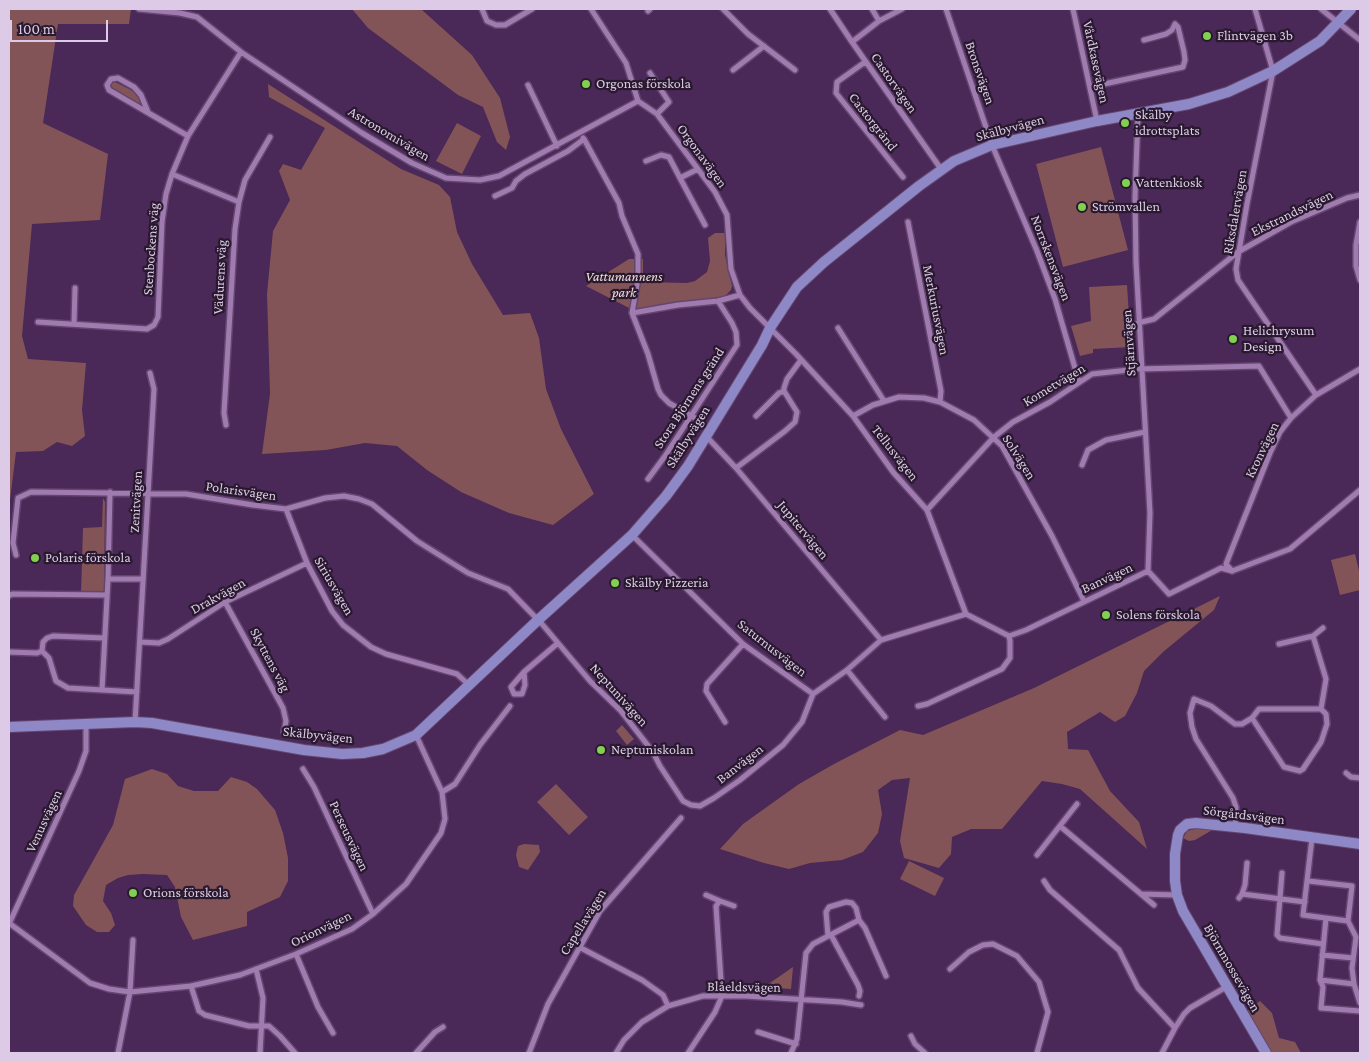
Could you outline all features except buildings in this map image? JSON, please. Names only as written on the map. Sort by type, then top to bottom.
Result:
[{"type":"street","name":"Astronomivägen","points":[[139,9],[180,11],[197,17],[241,52],[362,133],[412,164],[446,178],[480,180],[498,176],[638,102]]},
{"type":"street","points":[[482,9],[487,21],[496,26],[504,25],[532,9]]},
{"type":"street","points":[[591,9],[626,63],[638,102]]},
{"type":"street","points":[[723,9],[748,34],[796,70]]},
{"type":"street","name":"Castorvägen","points":[[830,9],[941,169]]},
{"type":"street","points":[[872,9],[879,21]]},
{"type":"street","points":[[852,42],[879,21],[902,9]]},
{"type":"street","name":"Bronsvägen","points":[[946,9],[992,145]]},
{"type":"street","name":"Vårdkasevägen","points":[[1073,9],[1097,121]]},
{"type":"street","points":[[1255,9],[1273,71]]},
{"type":"street","points":[[1321,9],[1360,40]]},
{"type":"street","name":"Skälbyvägen","points":[[9,728],[135,722],[181,728],[304,750],[342,754],[383,750],[416,735],[632,535],[666,496],[688,466],[762,345],[770,328],[797,287],[824,262],[941,169],[992,145],[1097,121],[1189,104],[1228,92],[1273,71],[1320,41],[1351,9]]},
{"type":"street","points":[[1090,87],[1183,66],[1185,60],[1184,52],[1176,24],[1166,34],[1144,40]]},
{"type":"street","points":[[734,70],[764,46]]},
{"type":"street","name":"Stenbockens väg","points":[[38,322],[147,329],[154,326],[158,317],[162,222],[166,194],[172,174],[188,136],[241,52]]},
{"type":"street","name":"Castorgränd","points":[[865,62],[837,82],[836,93],[903,177]]},
{"type":"street","name":"Riksdalervägen","points":[[1273,71],[1236,269],[1238,280],[1316,395]]},
{"type":"street","points":[[650,73],[668,102],[657,114]]},
{"type":"street","points":[[148,112],[141,95],[134,87],[118,78],[110,79],[107,85],[109,90],[188,136]]},
{"type":"street","points":[[528,85],[557,146]]},
{"type":"street","name":"Orgonavägen","points":[[638,102],[657,114],[715,192],[726,215],[731,269],[740,295],[770,328]]},
{"type":"street","name":"Stjärnvägen","points":[[1138,114],[1135,197],[1138,323],[1150,513],[1148,571]]},
{"type":"street","points":[[581,133],[619,202],[622,216],[638,254],[638,279],[632,312],[661,395],[669,403],[702,422]]},
{"type":"street","name":"Vädurens väg","points":[[226,425],[224,414],[231,288],[239,202],[245,180],[270,137]]},
{"type":"street","points":[[495,196],[512,188],[525,174],[568,151],[584,139]]},
{"type":"street","name":"Norrskensvägen","points":[[992,145],[1056,299],[1079,382]]},
{"type":"street","points":[[646,161],[661,155],[669,157],[705,225]]},
{"type":"street","points":[[680,178],[698,169]]},
{"type":"street","points":[[172,174],[239,202]]},
{"type":"street","name":"Ekstrandsvägen","points":[[1138,323],[1154,319],[1238,252],[1292,222],[1347,198],[1360,195]]},
{"type":"street","name":"Merkuriusvägen","points":[[908,222],[941,391],[940,402]]},
{"type":"street","points":[[1360,222],[1356,245],[1356,266],[1360,280]]},
{"type":"street","points":[[74,324],[75,288]]},
{"type":"street","points":[[632,312],[718,301],[740,295]]},
{"type":"street","name":"Stora Björnens gränd","points":[[648,479],[691,417],[737,345],[736,332],[718,301]]},
{"type":"street","name":"Tellusvägen","points":[[770,328],[853,416],[893,472],[927,510],[966,614]]},
{"type":"street","points":[[838,328],[884,401]]},
{"type":"street","points":[[736,468],[794,422],[797,412],[784,391],[784,383],[801,360]]},
{"type":"street","name":"Kometvägen","points":[[927,510],[994,437],[1013,422],[1050,402],[1092,374],[1142,370],[1259,366],[1291,418]]},
{"type":"street","name":"Kronvägen","points":[[1232,571],[1226,564],[1280,432],[1291,418],[1316,395],[1360,370]]},
{"type":"street","name":"Zenitvägen","points":[[135,722],[154,388],[150,373]]},
{"type":"street","points":[[756,416],[779,393],[784,391]]},
{"type":"street","name":"Solvägen","points":[[853,416],[884,401],[899,397],[924,398],[940,402],[974,420],[1002,446],[1052,536],[1084,601]]},
{"type":"street","points":[[1082,465],[1088,450],[1106,440],[1145,432]]},
{"type":"street","name":"Jupitervägen","points":[[706,436],[736,468],[881,640]]},
{"type":"street","name":"Banvägen","points":[[1009,636],[1026,630],[1148,571],[1169,594],[1221,568],[1232,571],[1290,549],[1360,490]]},
{"type":"street","name":"Polarisvägen","points":[[16,555],[12,544],[18,498],[31,492],[186,494],[253,506],[286,509],[325,498],[344,496],[372,504],[417,540],[445,559],[468,572],[508,589],[538,620]]},
{"type":"street","points":[[102,690],[108,579],[110,492]]},
{"type":"street","name":"Siriusvägen","points":[[286,509],[307,563],[332,611],[343,625],[371,648],[457,674],[468,685]]},
{"type":"street","name":"Saturnusvägen","points":[[632,535],[743,644],[813,694]]},
{"type":"street","name":"Drakvägen","points":[[140,642],[158,643],[168,639],[225,602],[307,563]]},
{"type":"street","points":[[108,579],[143,580]]},
{"type":"street","points":[[9,596],[12,594],[107,595]]},
{"type":"street","name":"Skyttens väg","points":[[225,602],[282,708],[286,721],[284,732]]},
{"type":"street","points":[[813,694],[847,670],[881,640],[966,614],[1009,636],[1010,658],[1002,668],[927,704],[918,706]]},
{"type":"street","name":"Neptunivägen","points":[[538,620],[590,681],[621,711],[653,752],[683,801],[691,805],[700,806]]},
{"type":"street","points":[[1279,644],[1313,636],[1323,628]]},
{"type":"street","points":[[42,651],[47,638],[54,636],[104,638]]},
{"type":"street","points":[[1313,636],[1326,679],[1321,709]]},
{"type":"street","points":[[524,672],[558,642]]},
{"type":"street","points":[[725,722],[706,690],[708,684],[743,644]]},
{"type":"street","points":[[9,652],[37,653],[42,651]]},
{"type":"street","points":[[42,651],[49,658],[56,681],[68,688],[137,692]]},
{"type":"street","points":[[847,670],[885,717]]},
{"type":"street","name":"Banvägen","points":[[700,806],[740,780],[783,744],[802,722],[813,694]]},
{"type":"street","points":[[1236,827],[1236,807],[1233,798],[1196,739],[1192,727],[1190,713],[1194,700],[1212,706],[1236,724],[1242,724],[1252,718],[1259,709],[1321,709],[1326,714],[1327,724],[1321,742],[1300,771],[1284,767],[1252,718]]},
{"type":"street","points":[[442,792],[455,784],[480,745],[510,706]]},
{"type":"street","name":"Venusvägen","points":[[9,924],[79,771],[86,751],[86,725]]},
{"type":"street","name":"Orionvägen","points":[[9,924],[90,983],[109,989],[130,992],[192,986],[240,975],[296,954],[352,929],[373,914],[406,884],[441,833],[445,819],[442,792],[416,735]]},
{"type":"street","name":"Perseusvägen","points":[[303,769],[314,787],[373,914]]},
{"type":"street","points":[[1346,773],[1360,778]]},
{"type":"street","points":[[1037,855],[1077,804]]},
{"type":"street","name":"Capellavägen","points":[[529,1053],[548,1004],[600,911],[681,818]]},
{"type":"street","name":"Sörgårdsvägen","points":[[1178,835],[1183,828],[1192,823],[1360,844]]},
{"type":"street","points":[[1060,826],[1154,905]]},
{"type":"street","name":"Björnmossevägen","points":[[1178,835],[1174,868],[1177,895],[1183,911],[1266,1053]]},
{"type":"street","points":[[1312,837],[1303,915],[1348,921]]},
{"type":"street","points":[[1247,862],[1240,896],[1305,902]]},
{"type":"street","points":[[1282,873],[1277,935],[1280,938],[1323,944]]},
{"type":"street","points":[[1044,881],[1050,890],[1119,950],[1138,988],[1175,1028]]},
{"type":"street","points":[[1308,881],[1352,886],[1348,921],[1358,936],[1353,958],[1354,984],[1360,1003]]},
{"type":"street","points":[[1141,894],[1177,895]]},
{"type":"street","points":[[706,895],[734,906]]},
{"type":"street","points":[[688,1053],[715,1012],[722,996],[716,906],[720,901]]},
{"type":"street","points":[[859,996],[859,988],[830,936],[826,912],[829,907],[846,902],[852,903],[856,908],[859,920],[865,928],[886,976]]},
{"type":"street","points":[[1326,918],[1320,980],[1323,987],[1321,1008],[1360,1012]]},
{"type":"street","points":[[791,1053],[796,1044],[806,953],[813,944],[859,920]]},
{"type":"street","points":[[118,1053],[130,992],[132,940]]},
{"type":"street","points":[[950,969],[969,952],[983,945],[993,944],[1016,956],[1038,982],[1048,1012],[1037,1053]]},
{"type":"street","points":[[579,947],[642,980],[664,995],[668,1006]]},
{"type":"street","points":[[296,954],[318,1008],[333,1032]]},
{"type":"street","points":[[1322,955],[1353,958]]},
{"type":"street","points":[[256,969],[263,998],[260,1053]]},
{"type":"street","points":[[1320,980],[1354,984]]},
{"type":"street","points":[[192,986],[199,1011],[205,1015],[248,1026],[268,1026],[296,1053]]},
{"type":"street","points":[[1162,1053],[1175,1028],[1190,1008],[1226,987]]},
{"type":"street","name":"Blåeldsvägen","points":[[616,1053],[624,1040],[642,1022],[668,1006],[703,996],[745,996],[861,1005]]},
{"type":"street","points":[[416,1053],[435,1032],[443,1027]]},
{"type":"street","points":[[758,1032],[796,1044]]},
{"type":"street","points":[[911,1036],[915,1044],[925,1053]]},
{"type":"green space","points":[[9,9],[131,9],[129,24],[58,24],[43,123],[108,154],[100,220],[32,224],[22,336],[28,359],[86,363],[82,410],[85,436],[72,446],[57,442],[43,451],[16,452],[9,508]]},
{"type":"green space","points":[[352,9],[421,9],[472,55],[500,98],[510,137],[506,150],[497,142],[483,107],[458,95],[368,28]]},
{"type":"green space","points":[[113,81],[137,93],[140,104],[110,89],[109,83]]},
{"type":"green space","points":[[268,84],[401,169],[439,185],[450,197],[457,232],[472,264],[503,315],[530,313],[539,338],[546,389],[561,429],[594,494],[553,525],[509,513],[461,492],[427,470],[397,446],[365,443],[326,450],[262,454],[270,394],[267,294],[273,231],[290,200],[279,171],[283,164],[301,170],[325,128],[269,97]]},
{"type":"green space","points":[[457,123],[481,136],[462,174],[436,161]]},
{"type":"green space","name":"Strömvallen","points":[[1101,147],[1128,250],[1063,267],[1036,164]]},
{"type":"green space","name":"Vattumannens park","points":[[715,233],[725,233],[725,255],[732,286],[725,296],[678,305],[633,310],[586,286],[629,259],[643,259],[643,282],[687,283],[695,281],[707,272],[710,261],[708,238]]},
{"type":"green space","points":[[1127,285],[1131,347],[1093,349],[1093,353],[1080,356],[1071,326],[1091,321],[1089,287]]},
{"type":"green space","points":[[103,498],[105,502],[104,591],[100,594],[81,594],[83,528],[102,527]]},
{"type":"green space","points":[[1355,554],[1360,575],[1360,590],[1340,595],[1331,560]]},
{"type":"green space","points":[[1220,596],[1214,610],[1163,652],[1144,671],[1137,693],[1125,716],[1115,722],[1100,712],[1067,732],[1068,749],[1088,750],[1110,791],[1139,822],[1147,849],[1080,789],[1042,781],[1002,829],[971,829],[952,837],[951,854],[939,868],[904,858],[900,841],[910,778],[892,780],[878,790],[882,814],[878,833],[863,852],[842,860],[810,863],[789,869],[720,849],[743,824],[799,784],[900,730],[923,735],[1034,688]]},
{"type":"green space","points":[[622,725],[634,739],[627,745],[616,731]]},
{"type":"green space","points":[[152,769],[167,774],[178,786],[194,791],[218,791],[231,777],[247,782],[257,789],[275,810],[283,833],[288,858],[288,881],[280,897],[247,912],[247,926],[193,940],[181,917],[175,887],[167,875],[128,875],[106,885],[103,901],[111,913],[115,925],[109,932],[97,932],[86,925],[73,906],[74,895],[113,825],[125,779]]},
{"type":"green space","points":[[556,784],[588,817],[569,835],[537,802]]},
{"type":"green space","points":[[1198,828],[1214,829],[1195,840],[1189,841],[1183,838],[1187,831]]},
{"type":"green space","points":[[524,844],[539,845],[540,852],[528,870],[519,867],[516,855],[518,846]]},
{"type":"green space","points":[[909,861],[944,878],[935,896],[900,879]]},
{"type":"green space","points":[[793,967],[791,989],[764,987]]},
{"type":"green space","points":[[1260,1001],[1272,1013],[1279,1038],[1295,1042],[1301,1053],[1271,1053],[1247,1011]]},
{"type":"place","name":"Flintvägen 3b","points":[[1207,36]]},
{"type":"place","name":"Orgonas förskola","points":[[586,84]]},
{"type":"place","name":"Skälby idrottsplats","points":[[1125,123]]},
{"type":"place","name":"Vattenkiosk","points":[[1126,183]]},
{"type":"place","name":"Strömvallen","points":[[1082,207]]},
{"type":"place","name":"Helichrysum Design","points":[[1233,339]]},
{"type":"place","name":"Polaris förskola","points":[[35,558]]},
{"type":"place","name":"Skälby Pizzeria","points":[[615,583]]},
{"type":"place","name":"Solens förskola","points":[[1106,615]]},
{"type":"place","name":"Neptuniskolan","points":[[601,750]]},
{"type":"place","name":"Orions förskola","points":[[133,893]]}]
